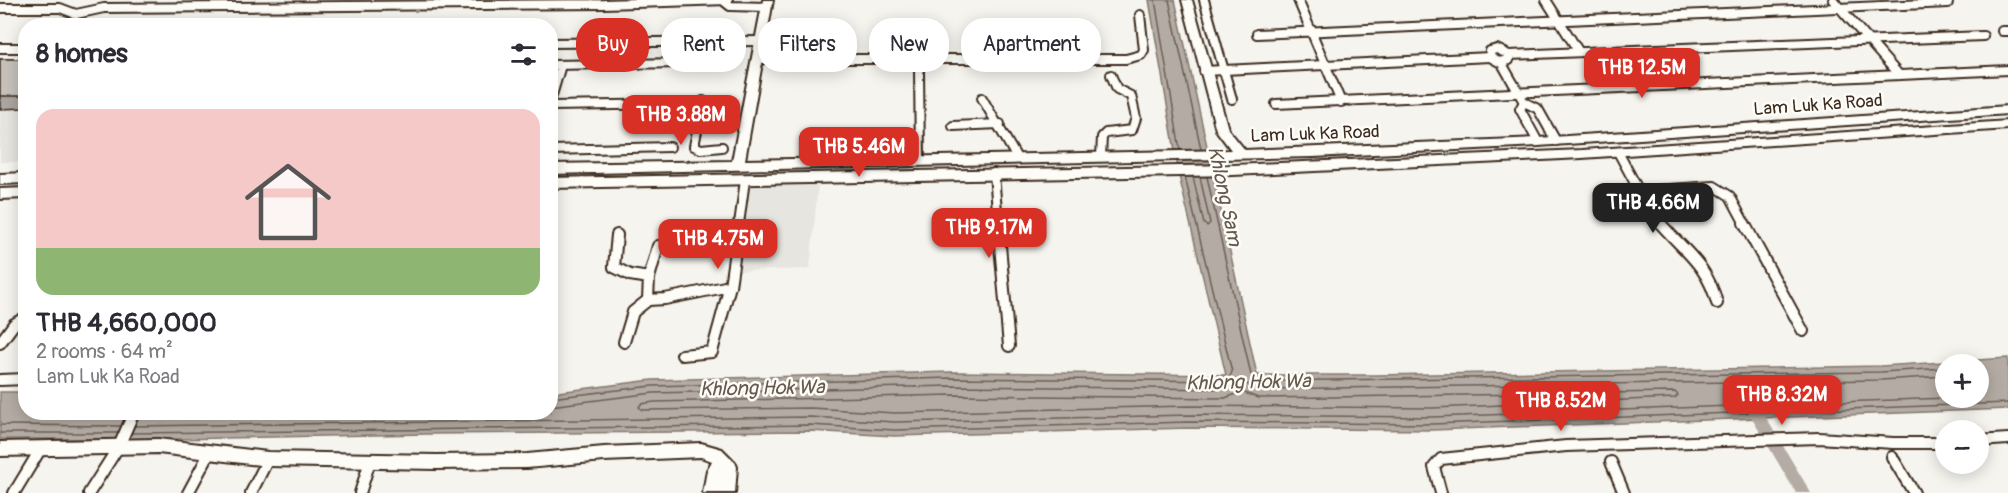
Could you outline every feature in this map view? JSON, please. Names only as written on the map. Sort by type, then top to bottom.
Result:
[{"type":"main road","points":[[1187,0],[1222,130],[1236,155]]},
{"type":"main road","points":[[738,165],[758,59]]},
{"type":"main road","name":"Lam Luk Ka Road","points":[[558,169],[1236,155],[1556,141],[2008,110]]},
{"type":"main road","name":"Lam Luk Ka Road","points":[[558,183],[1233,170],[1618,152],[2008,125]]},
{"type":"main road","points":[[0,179],[18,178]]},
{"type":"main road","points":[[0,194],[18,193]]},
{"type":"main road","points":[[0,449],[40,450],[121,443],[268,459],[370,461],[527,461],[604,454],[701,450],[716,454],[729,467],[727,493]]},
{"type":"main road","points":[[711,493],[715,470],[723,459]]},
{"type":"street","points":[[1204,0],[1232,99]]},
{"type":"street","points":[[1298,0],[1341,102]]},
{"type":"street","points":[[1546,0],[1579,52]]},
{"type":"street","points":[[1833,0],[1899,75]]},
{"type":"street","points":[[0,8],[60,8],[76,14],[104,8],[727,1],[730,6],[767,4]]},
{"type":"street","points":[[1257,34],[1948,3]]},
{"type":"street","points":[[857,59],[1126,58],[1141,55],[1144,50],[1140,15]]},
{"type":"street","points":[[1490,57],[1490,51],[1497,49],[1509,55],[1983,36]]},
{"type":"street","points":[[558,43],[758,39]]},
{"type":"street","points":[[0,48],[18,48]]},
{"type":"street","points":[[1204,70],[1490,57],[1502,62],[1509,60],[1509,55]]},
{"type":"street","points":[[1502,62],[1524,102],[1538,109],[1556,141]]},
{"type":"street","points":[[558,75],[561,65],[661,63]]},
{"type":"street","points":[[1276,104],[2008,70]]},
{"type":"street","points":[[919,72],[920,161]]},
{"type":"street","points":[[1101,157],[1102,137],[1106,133],[1132,130],[1136,124],[1136,113],[1131,96],[1117,89],[1111,75]]},
{"type":"street","points":[[982,98],[1000,124],[1017,158]]},
{"type":"street","points":[[703,101],[693,142],[696,148],[701,149],[722,147]]},
{"type":"street","points":[[1524,102],[1520,109],[1538,142]]},
{"type":"street","points":[[558,106],[680,104]]},
{"type":"street","points":[[953,126],[1000,124]]},
{"type":"street","points":[[558,150],[670,147]]},
{"type":"street","points":[[698,167],[701,149]]},
{"type":"street","points":[[1618,152],[1656,219],[1692,252],[1708,275],[1717,303]]},
{"type":"street","points":[[994,173],[1009,346]]},
{"type":"street","points":[[682,355],[711,352],[730,286],[745,180]]},
{"type":"street","points":[[1639,191],[1714,186],[1723,190],[1730,196],[1803,331]]},
{"type":"street","points":[[617,235],[614,267],[630,275],[649,278]]},
{"type":"street","points":[[648,300],[649,278],[658,246]]},
{"type":"street","points":[[624,342],[630,315],[640,304],[648,300],[665,299],[730,286]]},
{"type":"street","points":[[0,343],[18,322]]},
{"type":"street","points":[[0,380],[18,379]]},
{"type":"street","points":[[89,493],[121,443],[131,420]]},
{"type":"street","points":[[1441,493],[1434,467],[1441,459],[1450,457],[1566,446],[1819,438],[1893,443],[1935,443]]},
{"type":"street","points":[[1989,440],[2008,439]]},
{"type":"street","points":[[14,493],[40,450]]},
{"type":"street","points":[[188,493],[210,452]]},
{"type":"street","points":[[1892,457],[1914,493]]},
{"type":"street","points":[[251,493],[268,459]]},
{"type":"street","points":[[360,493],[370,461]]},
{"type":"street","points":[[1611,462],[1624,493]]},
{"type":"shaded area","points":[[0,69],[18,69],[18,162],[0,162]]},
{"type":"shaded area","points":[[818,184],[810,269],[736,271],[749,185]]},
{"type":"water","name":"Khlong Hok Wa","points":[[1149,0],[1175,0],[1257,375],[1881,366],[1935,363],[1935,408],[1989,408],[1989,359],[2008,358],[2008,409],[1432,430],[1189,428],[894,436],[810,431],[0,439],[0,392],[18,392],[18,420],[558,420],[558,392],[652,380],[952,372],[1226,375],[1180,180]]},
{"type":"building","points":[[0,59],[18,59],[18,96],[0,96]]},
{"type":"waterway","points":[[1751,405],[1804,493]]},
{"type":"water label","name":"Khlong Sam","points":[[1225,196]]}]
